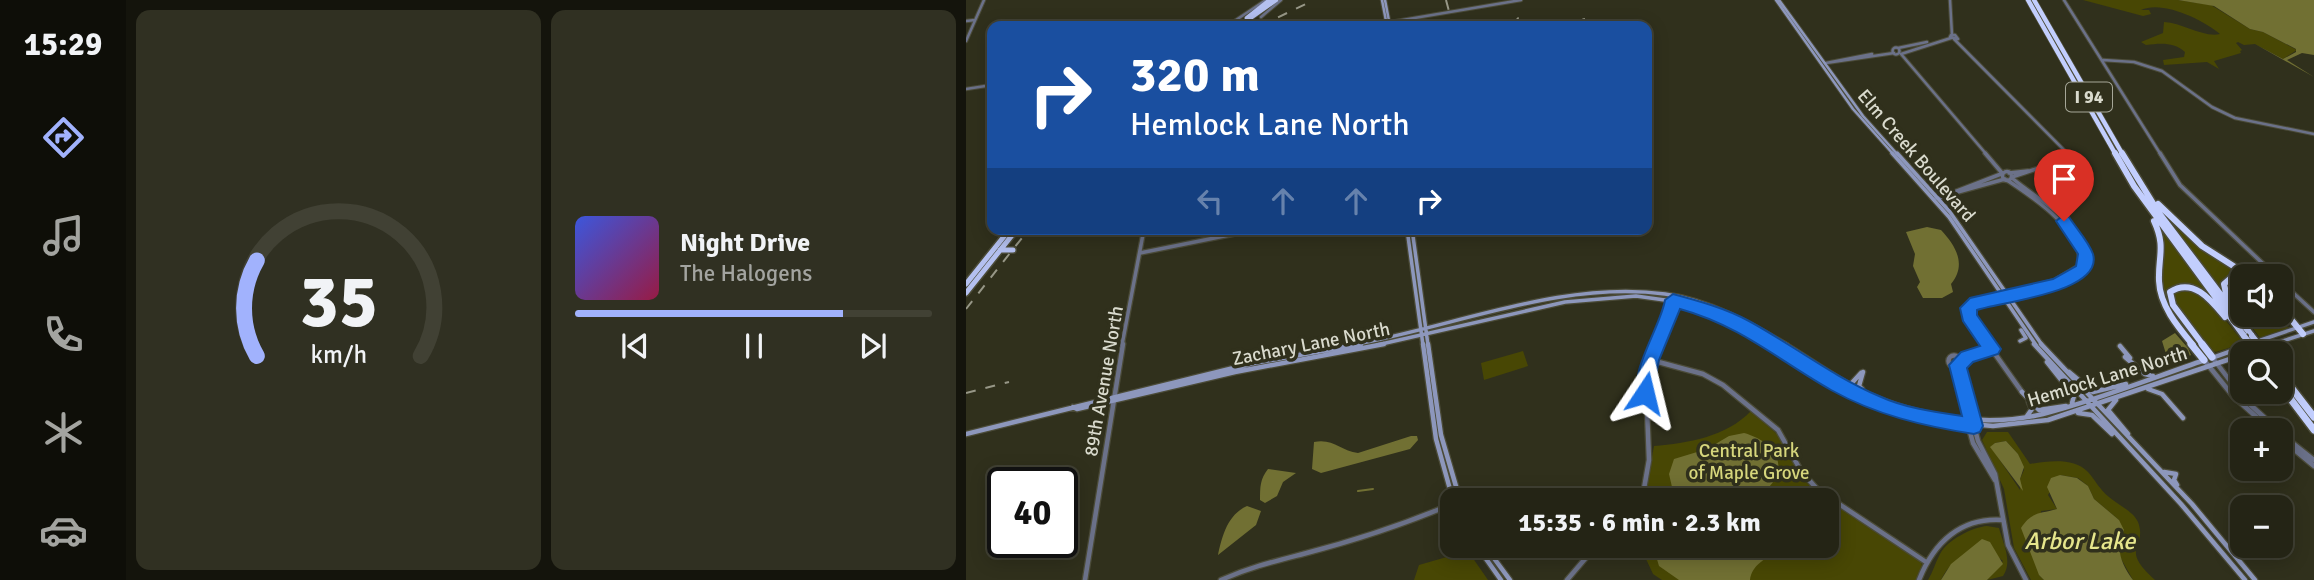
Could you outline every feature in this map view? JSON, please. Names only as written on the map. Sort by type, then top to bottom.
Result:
[{"type":"highway","points":[[1239,21],[1268,0]]},
{"type":"highway","points":[[1240,21],[1279,0]]},
{"type":"highway","name":"I 94","points":[[2028,0],[2134,186],[2248,336]]},
{"type":"highway","name":"I 94","points":[[2034,0],[2147,193],[2248,336]]},
{"type":"highway","points":[[2134,186],[2163,243],[2159,282],[2162,296],[2171,315],[2204,360]]},
{"type":"highway","points":[[2147,193],[2178,226],[2232,264]]},
{"type":"highway","points":[[966,284],[1005,235]]},
{"type":"highway","points":[[966,293],[1012,235]]},
{"type":"highway","points":[[1000,250],[1013,250],[1006,248],[1008,241]]},
{"type":"highway","points":[[2230,279],[2224,288],[2230,300]]},
{"type":"highway","points":[[2212,357],[2170,300],[2172,289],[2186,286],[2204,293],[2253,341]]},
{"type":"highway","points":[[2293,325],[2298,332]]},
{"type":"highway","points":[[2244,327],[2250,341]]},
{"type":"highway","points":[[2293,390],[2314,417]]},
{"type":"highway","points":[[2293,403],[2314,430]]},
{"type":"main road","points":[[1384,0],[1388,21]]},
{"type":"main road","name":"Elm Creek Boulevard","points":[[1778,0],[1828,63],[1863,116],[1937,198],[2005,296],[2088,400]]},
{"type":"main road","name":"Elm Creek Boulevard","points":[[1778,0],[1853,109],[1937,198]]},
{"type":"main road","points":[[1411,235],[1440,456],[1449,488]]},
{"type":"main road","name":"Hemlock Lane North","points":[[1553,302],[1589,293],[1623,290],[1667,294],[1695,301],[1749,323],[1848,385],[1885,401],[1918,411],[1970,419],[2042,414],[2212,357],[2298,332],[2314,331]]},
{"type":"main road","name":"Hemlock Lane North","points":[[1553,302],[1613,295],[1673,300],[1710,310],[1742,325],[1837,384],[1877,404],[1919,417],[1971,426],[2000,427],[2038,422],[2073,413],[2230,359]]},
{"type":"main road","name":"Elm Creek Boulevard","points":[[2005,296],[2014,315],[2042,354],[2160,470],[2176,474],[2175,483],[2189,501]]},
{"type":"main road","name":"Zachary Lane North","points":[[1112,398],[1259,366],[1344,352],[1553,302]]},
{"type":"main road","points":[[2014,315],[2026,338],[2020,341]]},
{"type":"main road","name":"Hemlock Lane North","points":[[2277,341],[2314,322]]},
{"type":"main road","points":[[1423,332],[1443,444],[1456,488]]},
{"type":"main road","name":"Zachary Lane North","points":[[966,434],[1077,409],[1254,363],[1423,332]]},
{"type":"main road","points":[[1344,352],[1366,343]]},
{"type":"main road","points":[[2120,346],[2145,374],[2155,376]]},
{"type":"main road","points":[[2022,392],[2039,410],[2068,405],[2074,401],[2074,396],[2042,354]]},
{"type":"main road","points":[[2125,357],[2131,360]]},
{"type":"main road","points":[[2054,359],[2091,391],[2135,383]]},
{"type":"main road","points":[[1848,385],[1854,383],[1863,372],[1860,388],[1885,401]]},
{"type":"main road","points":[[2146,389],[2160,392],[2183,418]]},
{"type":"main road","points":[[2022,392],[2032,409],[2026,417],[2038,422],[2042,414]]},
{"type":"main road","points":[[2121,397],[2109,405],[2108,410],[2135,444]]},
{"type":"main road","name":"Elm Creek Boulevard","points":[[2094,406],[2245,580]]},
{"type":"main road","points":[[2073,413],[2092,415],[2126,445]]},
{"type":"main road","points":[[2145,466],[2155,467],[2189,501],[2255,580]]},
{"type":"main road","points":[[1485,558],[1501,580]]},
{"type":"main road","points":[[1494,558],[1510,580]]},
{"type":"street","points":[[966,41],[983,0]]},
{"type":"street","points":[[1261,17],[1279,0]]},
{"type":"street","points":[[1401,21],[1521,0]]},
{"type":"street","points":[[1937,198],[2009,179],[2063,160],[2066,155],[1953,37],[1950,0]]},
{"type":"street","points":[[2064,0],[2180,185],[2263,264]]},
{"type":"street","points":[[966,21],[975,20]]},
{"type":"street","points":[[1894,52],[1898,48],[1953,37]]},
{"type":"street","points":[[1828,63],[1901,52],[1953,37]]},
{"type":"street","points":[[1898,48],[1910,66]]},
{"type":"street","points":[[1894,52],[1910,66],[2009,179],[2036,194],[2060,215],[2076,236],[2086,259],[2083,268],[2069,279],[1977,303],[1968,308],[1968,314],[2022,392]]},
{"type":"street","points":[[2103,60],[2132,61],[2156,68],[2177,80],[2213,108],[2234,118],[2314,134]]},
{"type":"street","points":[[966,89],[987,86]]},
{"type":"street","points":[[1937,198],[2004,173],[2028,171]]},
{"type":"street","points":[[2004,173],[2009,179]]},
{"type":"street","name":"89th Avenue North","points":[[1085,580],[1112,398],[1143,235]]},
{"type":"street","points":[[1140,253],[1231,235]]},
{"type":"street","points":[[2293,293],[2314,312]]},
{"type":"street","points":[[1646,488],[1651,443],[1645,393],[1651,360],[1673,300]]},
{"type":"street","points":[[2120,346],[2125,357]]},
{"type":"street","points":[[1992,349],[1957,363],[1976,449],[1998,485],[2008,545],[2026,580]]},
{"type":"street","points":[[2212,357],[2243,398],[2263,418]]},
{"type":"street","points":[[1651,360],[1703,374],[1723,385],[1778,430],[1801,471],[1818,489],[1926,562]]},
{"type":"street","points":[[2204,360],[2240,403],[2257,418]]},
{"type":"street","points":[[2293,444],[2314,460]]},
{"type":"street","points":[[2293,447],[2314,467]]},
{"type":"street","points":[[1221,580],[1255,565],[1304,554],[1440,508]]},
{"type":"street","points":[[1919,580],[1926,562],[1943,540],[1965,524],[1982,518],[2004,520]]},
{"type":"street","points":[[1567,580],[1586,558]]},
{"type":"green space","points":[[2083,0],[2178,0],[2211,5],[2250,29],[2263,32],[2297,50],[2283,59],[2255,44],[2244,45],[2238,42],[2236,43],[2242,50],[2241,53],[2214,61],[2219,69],[2207,62],[2164,65],[2163,60],[2184,57],[2185,52],[2172,45],[2146,45],[2141,42],[2163,33],[2164,22],[2207,34],[2220,34],[2204,23],[2171,10],[2150,8],[2141,10],[2149,10],[2151,14],[2143,16]]},
{"type":"green space","points":[[2166,217],[2193,241],[2230,265],[2230,278],[2225,295]]},
{"type":"green space","points":[[2157,222],[2213,299],[2178,285],[2169,290],[2170,303],[2188,329],[2163,294],[2161,280],[2165,249]]},
{"type":"green space","points":[[2192,289],[2210,301],[2242,341],[2230,341],[2230,348],[2216,352],[2210,350],[2173,303],[2172,293],[2175,290]]},
{"type":"green space","points":[[2252,327],[2288,328],[2260,338]]},
{"type":"green space","points":[[1523,351],[1528,366],[1484,380],[1481,363]]},
{"type":"green space","name":"Central Park of Maple Grove","points":[[1751,411],[1778,435],[1801,477],[1812,488],[1646,488],[1654,446],[1706,437],[1741,420]]},
{"type":"green space","points":[[1987,432],[2008,432],[2030,464],[2060,461],[2082,467],[2106,494],[2136,518],[2140,531],[2136,549],[2138,561],[2155,580],[2133,580],[2119,555],[2119,520],[2094,499],[2088,486],[2078,478],[2060,475],[2048,495],[2057,509],[2041,511],[2039,575],[2044,580],[2031,580],[2014,548],[2004,489],[1982,440]],"holes":[[[2006,441],[2018,454],[2024,470],[2020,479],[2020,490],[1991,447],[1995,443]]]},
{"type":"green space","name":"Central Park of Maple Grove","points":[[1839,507],[1922,565],[1917,580],[1662,580],[1653,574],[1646,558],[1839,558]]},
{"type":"green space","points":[[1987,526],[1999,528],[2005,546],[2007,565],[2003,576],[1987,580],[2003,561],[1998,557],[1972,557],[1958,560],[1941,580],[1928,580],[1940,554],[1948,544],[1968,532]]},
{"type":"green space","points":[[1443,558],[1473,558],[1488,580],[1414,580],[1419,565]]},
{"type":"water","points":[[2178,0],[2314,0],[2314,55],[2302,53],[2287,60],[2314,77],[2255,44],[2283,59],[2296,52],[2296,49],[2263,32],[2250,29],[2214,6]]},
{"type":"water","points":[[1927,227],[1941,230],[1958,256],[1958,270],[1951,284],[1953,292],[1942,298],[1923,298],[1917,287],[1920,282],[1913,266],[1915,254],[1906,232]]},
{"type":"water","points":[[2175,333],[2191,355],[2183,359],[2173,359],[2166,354],[2162,341]]},
{"type":"water","points":[[1744,433],[1771,448],[1778,461],[1778,469],[1768,488],[1672,488],[1669,474],[1674,459],[1707,449],[1729,436]]},
{"type":"water","points":[[1417,436],[1418,440],[1410,449],[1321,473],[1312,469],[1314,442],[1332,443],[1358,453]]},
{"type":"water","points":[[2006,441],[2018,454],[2024,467],[2020,479],[2023,491],[1990,447]]},
{"type":"water","points":[[1268,469],[1296,473],[1283,482],[1277,496],[1265,503],[1260,500],[1260,487]]},
{"type":"water","name":"Arbor Lake","points":[[2060,475],[2077,478],[2088,486],[2094,499],[2119,520],[2124,530],[2120,544],[2121,556],[2133,580],[2044,580],[2039,575],[2021,528],[2033,516],[2057,509],[2047,487],[2051,478]]},
{"type":"water","points":[[1247,506],[1261,511],[1256,525],[1218,555],[1230,521]]},
{"type":"water","points":[[1982,539],[1990,542],[2003,564],[1987,580],[1941,580],[1951,564]]},
{"type":"water","points":[[1657,558],[1766,558],[1754,568],[1750,580],[1679,580],[1659,566]]},
{"type":"waterway","points":[[1358,491],[1373,489]]},
{"type":"railway","points":[[1270,21],[1314,0]]},
{"type":"railway","points":[[1446,0],[1452,21]]},
{"type":"railway","points":[[1516,10],[1516,21]]},
{"type":"railway","points":[[1573,21],[1585,19]]},
{"type":"railway","points":[[966,309],[1024,235]]},
{"type":"railway","points":[[966,393],[1009,382]]},
{"type":"route","points":[[1645,393],[1651,360],[1671,316],[1673,300],[1710,310],[1756,332],[1837,384],[1877,404],[1919,417],[1974,426],[1958,365],[1968,357],[1992,349],[1969,317],[1968,308],[1975,303],[2009,298],[2058,284],[2081,271],[2086,262],[2085,254],[2064,221]]}]
